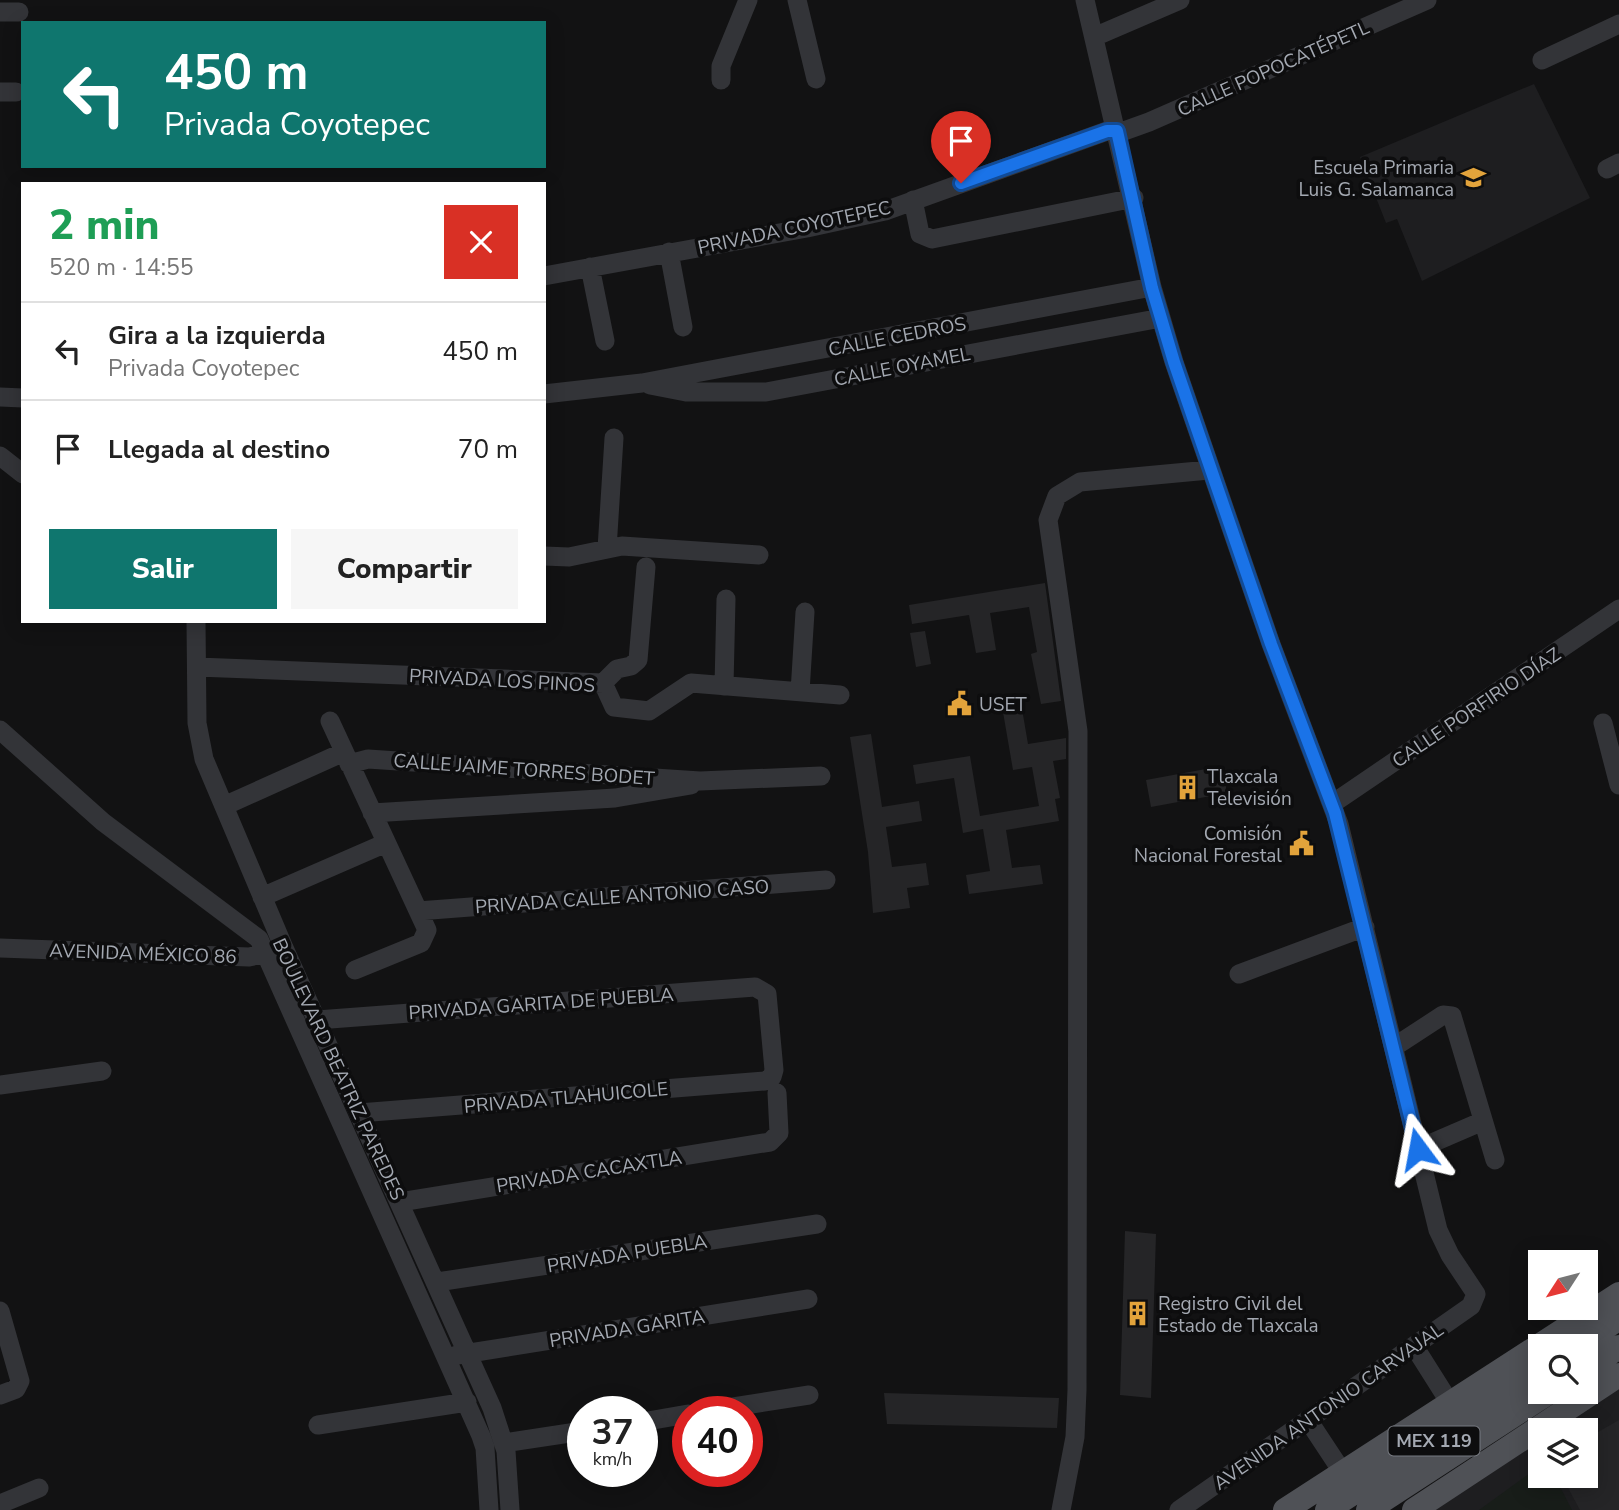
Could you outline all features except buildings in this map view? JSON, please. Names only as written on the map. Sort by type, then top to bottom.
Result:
[{"type":"main road","points":[[1293,1505],[1355,1492],[1450,1403],[1619,1294]]},
{"type":"main road","points":[[1595,1334],[1617,1318]]},
{"type":"main road","points":[[1598,1361],[1619,1347]]},
{"type":"main road","points":[[1414,1510],[1619,1375]]},
{"type":"main road","name":"MEX 119","points":[[1327,1510],[1528,1380]]},
{"type":"main road","name":"MEX 119","points":[[1355,1492],[1528,1403]]},
{"type":"street","points":[[721,80],[721,66],[748,0]]},
{"type":"street","points":[[797,0],[816,79]]},
{"type":"street","points":[[1085,0],[1152,288],[1209,470],[1332,804],[1366,927],[1418,1149],[1483,1121]]},
{"type":"street","points":[[1094,37],[1180,0]]},
{"type":"street","name":"CALLE POPOCATÉPETL","points":[[1117,131],[1160,118],[1427,0]]},
{"type":"street","points":[[1542,60],[1619,24]]},
{"type":"street","name":"PRIVADA COYOTEPEC","points":[[546,276],[807,229],[876,213],[1107,131],[1117,131]]},
{"type":"street","points":[[913,200],[918,230],[923,237],[932,239],[1133,198]]},
{"type":"street","points":[[670,253],[683,327]]},
{"type":"street","points":[[590,267],[605,341]]},
{"type":"street","name":"CALLE CEDROS","points":[[642,383],[1152,288]]},
{"type":"street","name":"CALLE OYAMEL","points":[[642,383],[686,392],[766,392],[1161,318]]},
{"type":"street","points":[[889,338],[894,368]]},
{"type":"street","points":[[546,394],[642,383]]},
{"type":"street","points":[[0,397],[21,398]]},
{"type":"street","points":[[607,549],[614,438]]},
{"type":"street","points":[[0,456],[21,472]]},
{"type":"street","points":[[1061,1510],[1075,1437],[1077,1390],[1078,731],[1048,520],[1057,496],[1080,482],[1209,470]]},
{"type":"street","points":[[546,556],[569,557],[622,546],[759,555]]},
{"type":"street","points":[[603,684],[617,669],[631,666],[638,660],[646,567]]},
{"type":"street","points":[[724,686],[726,599]]},
{"type":"street","name":"CALLE PORFIRIO DÍAZ","points":[[1332,804],[1619,609]]},
{"type":"street","points":[[800,692],[806,612]]},
{"type":"street","name":"BOULEVARD BEATRIZ PAREDES","points":[[196,623],[198,740],[284,948],[469,1353],[505,1443],[510,1510]]},
{"type":"street","name":"PRIVADA LOS PINOS","points":[[197,667],[603,684],[614,707],[649,711],[656,710],[687,684],[839,695]]},
{"type":"street","points":[[330,721],[427,930],[424,940],[355,970]]},
{"type":"street","points":[[1604,723],[1619,785]]},
{"type":"street","name":"BOULEVARD BEATRIZ PAREDES","points":[[0,730],[103,822],[259,939],[467,1402],[485,1448],[489,1510]]},
{"type":"street","name":"CALLE JAIME TORRES BODET","points":[[224,806],[347,758],[700,781],[821,776]]},
{"type":"street","name":"CALLE JAIME TORRES BODET","points":[[372,813],[615,798],[663,792],[700,781]]},
{"type":"street","points":[[262,897],[386,843]]},
{"type":"street","name":"PRIVADA CALLE ANTONIO CASO","points":[[418,911],[826,880]]},
{"type":"street","points":[[1239,974],[1366,927]]},
{"type":"street","name":"AVENIDA MÉXICO 86","points":[[0,948],[265,955],[284,948]]},
{"type":"street","name":"PRIVADA GARITA DE PUEBLA","points":[[317,1020],[741,988],[764,990],[768,998],[774,1085]]},
{"type":"street","points":[[1394,1047],[1443,1015],[1452,1016],[1495,1160]]},
{"type":"street","points":[[0,1085],[102,1071]]},
{"type":"street","name":"PRIVADA TLAHUICOLE","points":[[359,1113],[765,1081],[774,1085]]},
{"type":"street","name":"PRIVADA CACAXTLA","points":[[400,1202],[770,1142],[777,1137],[774,1085]]},
{"type":"street","name":"AVENIDA ANTONIO CARVAJAL","points":[[1179,1510],[1471,1306],[1476,1299],[1438,1230],[1418,1149]]},
{"type":"street","name":"PRIVADA PUEBLA","points":[[436,1282],[817,1224]]},
{"type":"street","name":"PRIVADA GARITA","points":[[447,1358],[808,1299]]},
{"type":"street","points":[[0,1311],[20,1376],[19,1385],[0,1395]]},
{"type":"street","points":[[1414,1346],[1450,1403]]},
{"type":"street","points":[[763,1402],[809,1395]]},
{"type":"street","points":[[318,1424],[467,1402]]},
{"type":"street","points":[[1308,1420],[1355,1492]]},
{"type":"street","points":[[505,1443],[567,1433]]},
{"type":"street","points":[[0,1504],[39,1488]]},
{"type":"shaded area","name":"Escuela Primaria Luis G. Salamanca","points":[[1534,84],[1590,198],[1422,281],[1397,219],[1386,223],[1360,157]]},
{"type":"shaded area","points":[[1619,1386],[1619,1510],[1424,1510],[1528,1442],[1528,1488],[1598,1488],[1598,1418],[1566,1418],[1589,1404],[1598,1404],[1598,1399]]},
{"type":"shaded area","points":[[1528,1475],[1528,1488],[1561,1488],[1572,1510],[1479,1510]]},
{"type":"place","name":"Escuela Primaria Luis G. Salamanca","points":[[1474,178]]},
{"type":"place","name":"USET","points":[[959,704]]},
{"type":"place","name":"Tlaxcala Televisión","points":[[1187,787]]},
{"type":"place","name":"Comisión Nacional Forestal","points":[[1302,844]]},
{"type":"place","name":"Registro Civil del Estado de Tlaxcala","points":[[1138,1314]]},
{"type":"route","points":[[961,183],[1107,131],[1117,131],[1152,288],[1174,362],[1271,644],[1335,813],[1366,927],[1418,1149]]}]
